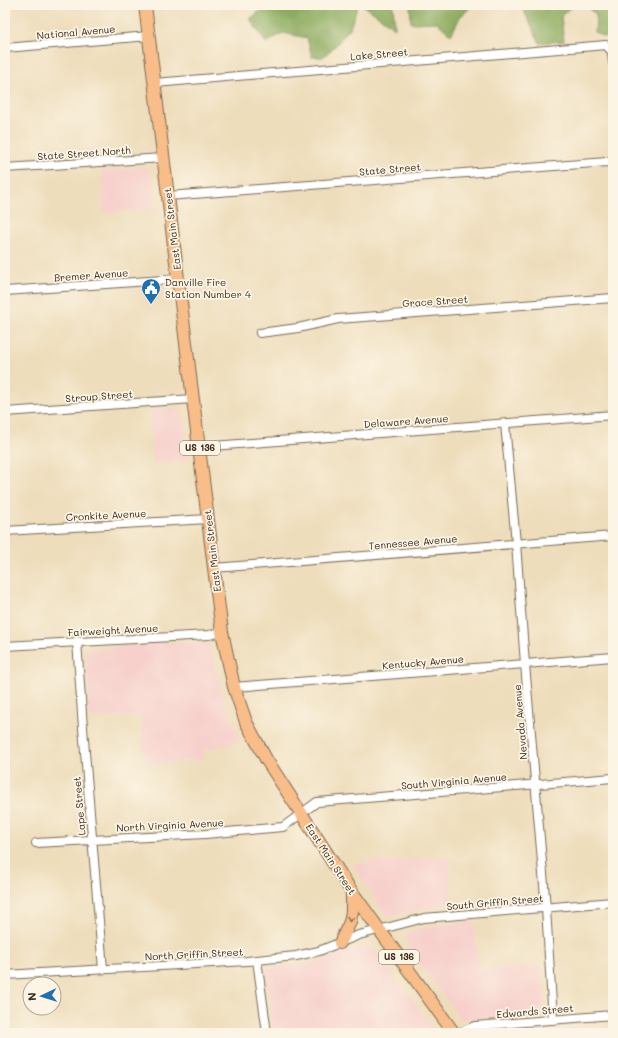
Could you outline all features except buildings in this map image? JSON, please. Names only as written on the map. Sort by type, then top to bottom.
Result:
[{"type":"main road","name":"East Main Street","points":[[145,5],[222,632],[234,687],[246,722],[257,744],[301,814],[352,892],[454,1033]]},
{"type":"main road","points":[[340,943],[350,922],[352,911],[352,892]]},
{"type":"street","name":"National Avenue","points":[[5,48],[149,36]]},
{"type":"street","name":"Lake Street","points":[[155,83],[606,44],[612,52],[613,63]]},
{"type":"street","name":"State Street North","points":[[5,168],[163,158]]},
{"type":"street","name":"State Street","points":[[168,196],[607,162],[613,163]]},
{"type":"street","name":"Bremer Avenue","points":[[5,291],[178,279]]},
{"type":"street","name":"Grace Street","points":[[260,333],[298,328],[338,318],[613,298]]},
{"type":"street","name":"Stroup Street","points":[[5,412],[193,399]]},
{"type":"street","name":"Delaware Avenue","points":[[200,447],[613,415]]},
{"type":"street","name":"Nevada Avenue","points":[[505,424],[546,908],[553,1020]]},
{"type":"street","name":"Cronkite Avenue","points":[[5,531],[208,519]]},
{"type":"street","name":"Tennessee Avenue","points":[[214,568],[613,536]]},
{"type":"street","name":"Fairweight Avenue","points":[[5,646],[209,635],[222,632]]},
{"type":"street","name":"Lape Street","points":[[77,641],[103,969]]},
{"type":"street","name":"Kentucky Avenue","points":[[234,687],[613,657]]},
{"type":"street","name":"South Virginia Avenue","points":[[301,814],[317,802],[613,778]]},
{"type":"street","name":"North Virginia Avenue","points":[[36,843],[206,834],[267,829],[283,827],[301,814]]},
{"type":"street","name":"South Griffin Street","points":[[380,930],[424,918],[613,902]]},
{"type":"street","name":"North Griffin Street","points":[[5,975],[257,960],[296,956],[319,951],[359,935],[380,930]]},
{"type":"street","points":[[257,960],[267,1033]]},
{"type":"street","name":"Edwards Street","points":[[459,1033],[475,1026],[613,1015]]},
{"type":"shaded area","points":[[147,167],[151,172],[156,209],[103,213],[101,170]]},
{"type":"shaded area","points":[[174,409],[182,416],[188,460],[153,463],[150,411]]},
{"type":"shaded area","points":[[153,643],[205,643],[210,645],[218,682],[240,741],[204,750],[204,759],[145,764],[141,716],[89,718],[85,650]]},
{"type":"shaded area","points":[[449,856],[452,906],[431,907],[410,911],[397,916],[389,916],[383,910],[352,864]]},
{"type":"shaded area","points":[[474,921],[478,970],[542,965],[545,1014],[463,1020],[459,1017],[411,951],[405,939],[411,931],[427,927]]},
{"type":"shaded area","points":[[361,947],[376,951],[437,1033],[274,1033],[265,971],[269,967],[306,964]]},
{"type":"shaded area","points":[[562,1026],[562,1033],[481,1033],[481,1032]]},
{"type":"green space","points":[[264,5],[358,5],[350,28],[335,46],[323,57],[312,57],[307,38],[283,33],[266,43],[250,19],[265,7]]},
{"type":"green space","points":[[363,5],[393,5],[395,28]]},
{"type":"green space","points":[[410,5],[473,5],[460,17],[451,35],[437,22],[411,23]]},
{"type":"green space","points":[[521,5],[571,5],[571,7],[561,17],[564,41],[540,43]]},
{"type":"green space","points":[[590,5],[613,5],[613,36],[603,37],[595,32],[596,14],[590,10]]},
{"type":"place","name":"Danville Fire Station Number 4","points":[[151,305]]}]
